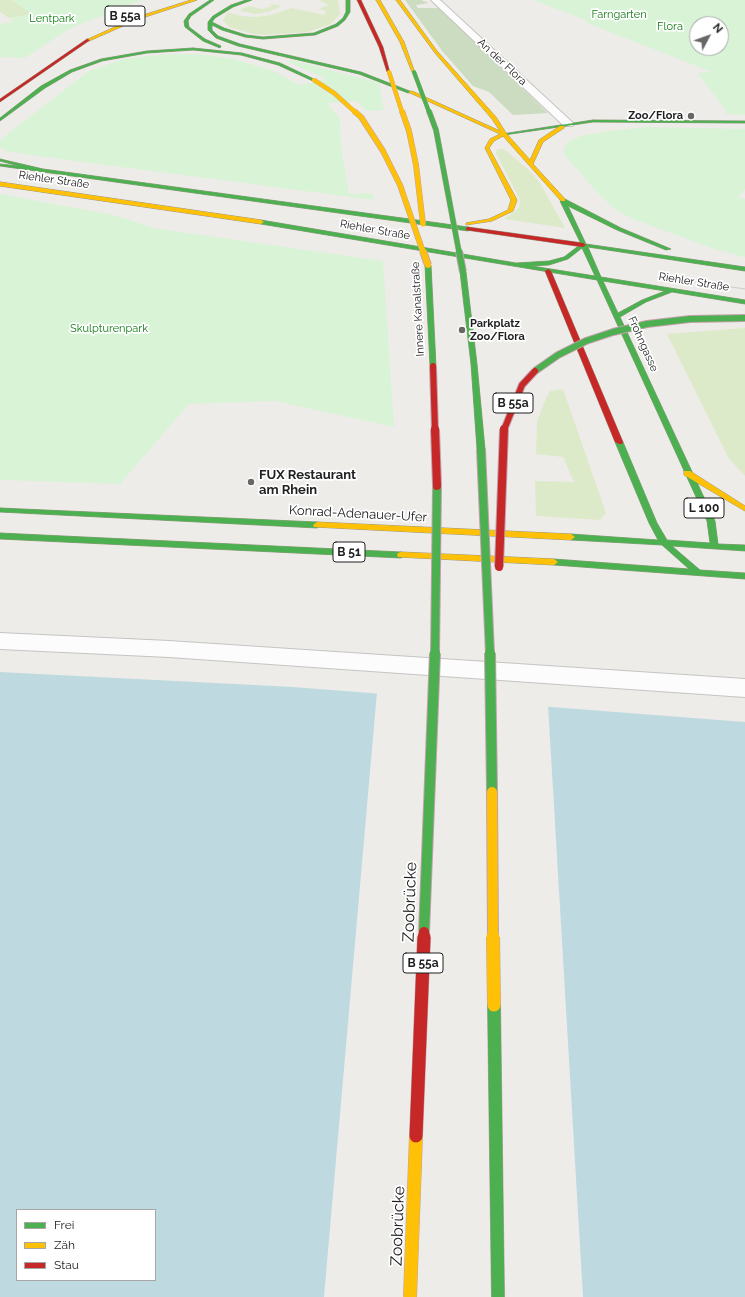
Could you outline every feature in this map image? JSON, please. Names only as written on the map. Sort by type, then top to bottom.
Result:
[{"type":"main road","name":"B 55a","points":[[87,41],[96,32],[126,15],[169,0]]},
{"type":"main road","points":[[0,100],[87,41],[138,18],[195,0]]},
{"type":"main road","points":[[212,0],[198,8],[190,15],[186,21],[187,27],[204,40],[241,54]]},
{"type":"main road","points":[[250,0],[223,10],[210,22],[210,30],[226,41],[254,49],[360,73],[426,98],[504,134]]},
{"type":"main road","points":[[210,22],[223,29],[246,36],[270,38],[315,34],[337,26],[344,19],[348,12],[348,0]]},
{"type":"main road","name":"Innere Kanalstraße","points":[[359,0],[381,47],[409,131],[416,166],[428,264],[433,366],[437,482],[436,628]]},
{"type":"main road","name":"B 55a","points":[[378,0],[402,42],[436,130],[463,272],[474,364],[481,449],[490,662]]},
{"type":"main road","points":[[398,0],[436,52],[494,118],[504,134]]},
{"type":"main road","points":[[0,120],[60,77],[101,60],[133,54],[168,50],[193,49],[241,54]]},
{"type":"main road","name":"B 55a","points":[[241,54],[279,64],[314,80],[338,96],[360,117],[383,151],[400,185],[428,264]]},
{"type":"main road","points":[[453,226],[490,220],[510,211],[514,200],[487,148],[492,140],[504,134],[568,124],[609,120],[745,122]]},
{"type":"main road","points":[[531,162],[541,141],[568,124]]},
{"type":"main road","name":"Frohngasse","points":[[504,134],[531,162],[563,201],[598,279],[617,316],[687,473],[711,521],[712,549]]},
{"type":"main road","points":[[0,160],[41,170]]},
{"type":"main road","name":"Riehler Straße","points":[[0,165],[512,234],[745,269]]},
{"type":"main road","name":"Riehler Straße","points":[[0,184],[256,222],[670,291],[745,302]]},
{"type":"main road","points":[[563,201],[619,229],[702,262]]},
{"type":"main road","points":[[512,234],[543,245],[579,265],[598,279]]},
{"type":"main road","points":[[516,265],[549,263],[566,258],[583,244]]},
{"type":"main road","points":[[661,267],[667,264],[702,262]]},
{"type":"main road","points":[[548,271],[646,505],[664,543],[700,568]]},
{"type":"main road","points":[[653,276],[656,282],[670,291]]},
{"type":"main road","points":[[617,316],[644,301],[670,291]]},
{"type":"main road","name":"B 55a","points":[[498,575],[504,428],[514,401],[522,385],[535,371],[565,351],[586,341],[613,332],[647,324],[690,319],[745,318]]},
{"type":"main road","points":[[687,473],[745,510]]},
{"type":"main road","name":"Konrad-Adenauer-Ufer","points":[[0,510],[664,543],[712,549]]},
{"type":"main road","name":"B 51","points":[[0,536],[700,568],[745,576]]},
{"type":"main road","name":"B 51","points":[[712,549],[745,548]]},
{"type":"main road","points":[[497,591],[490,662],[498,1297]]},
{"type":"main road","name":"Zoobrücke","points":[[410,1297],[436,628]]},
{"type":"street","name":"An der Flora","points":[[435,0],[568,124]]},
{"type":"street","points":[[0,641],[177,649],[745,688]]},
{"type":"green space","points":[[0,0],[12,0],[33,14],[9,18],[0,12]]},
{"type":"green space","name":"Lentpark","points":[[12,0],[142,0],[69,29],[25,58],[0,57],[0,24],[13,22],[9,18],[32,14]]},
{"type":"green space","points":[[319,0],[338,0],[340,14],[331,24],[308,32],[266,35],[253,34],[229,27],[223,20],[228,12],[241,16],[256,17],[271,15],[292,8],[324,15],[326,11],[318,9],[328,5]]},
{"type":"green space","points":[[405,0],[421,0],[429,3],[416,5],[418,8],[439,8],[548,113],[513,115],[489,92],[473,86],[443,52]]},
{"type":"green space","name":"Flora","points":[[533,0],[745,0],[745,115],[726,114],[724,108],[697,73],[712,72],[584,22],[588,21]]},
{"type":"green space","points":[[270,5],[282,6],[268,12],[255,14],[241,11],[241,9],[250,6],[263,9],[273,6]]},
{"type":"green space","points":[[169,54],[201,54],[234,59],[276,72],[299,85],[327,79],[288,62],[292,60],[379,83],[384,110],[367,111],[356,101],[327,103],[340,119],[341,147],[349,194],[373,193],[374,200],[37,156],[6,151],[0,147],[0,141],[5,136],[89,71],[124,59]]},
{"type":"green space","points":[[644,127],[745,129],[745,189],[738,197],[745,199],[745,257],[711,248],[633,219],[613,208],[595,190],[564,154],[564,148],[569,141],[581,136]]},
{"type":"green space","points":[[497,149],[504,149],[531,172],[540,183],[565,228],[504,219],[519,208],[520,200],[496,153]]},
{"type":"green space","name":"Skulpturenpark","points":[[0,194],[118,216],[153,228],[383,261],[394,427],[275,401],[189,404],[120,484],[0,480]]},
{"type":"green space","points":[[745,328],[745,476],[729,459],[667,334]]},
{"type":"green space","points":[[563,389],[606,513],[600,520],[536,516],[535,481],[574,482],[563,457],[536,454],[537,421],[544,403],[550,391]]},
{"type":"water","points":[[0,672],[293,687],[745,722],[745,1297],[0,1297]]},
{"type":"pier","points":[[377,692],[548,705],[583,1297],[324,1297]]},
{"type":"tram line","points":[[671,278],[745,289]]},
{"type":"traffic: fast","points":[[212,0],[190,15],[186,21],[187,27],[204,40],[220,47]]},
{"type":"traffic: fast","points":[[250,0],[232,6],[214,17],[210,22],[210,30],[217,37],[239,45],[360,73],[410,92]]},
{"type":"traffic: fast","points":[[210,22],[223,29],[246,36],[263,38],[315,34],[337,25],[344,19],[348,12],[348,0]]},
{"type":"traffic: fast","points":[[0,120],[43,87],[71,71],[101,60],[147,52],[193,49],[241,54],[279,64],[314,80]]},
{"type":"traffic: fast","points":[[414,72],[436,130],[463,272]]},
{"type":"traffic: fast","points":[[504,134],[593,121],[745,122]]},
{"type":"traffic: fast","points":[[0,160],[41,170]]},
{"type":"traffic: fast","points":[[0,165],[468,229]]},
{"type":"traffic: fast","points":[[563,200],[711,521],[714,546]]},
{"type":"traffic: fast","points":[[563,201],[619,229],[668,249]]},
{"type":"traffic: fast","points":[[261,222],[516,265],[549,263],[566,258],[583,245]]},
{"type":"traffic: fast","points":[[583,245],[745,269]]},
{"type":"traffic: fast","points":[[428,265],[433,366]]},
{"type":"traffic: fast","points":[[516,265],[745,302]]},
{"type":"traffic: fast","points":[[463,272],[474,364],[481,449]]},
{"type":"traffic: fast","points":[[617,316],[644,301],[670,291]]},
{"type":"traffic: fast","points":[[535,371],[558,355],[586,341],[613,332],[647,324],[690,319],[745,318]]},
{"type":"traffic: fast","points":[[619,442],[653,523],[664,543],[697,572]]},
{"type":"traffic: fast","points":[[481,449],[490,662],[492,792]]},
{"type":"traffic: fast","points":[[424,932],[436,628],[437,486]]},
{"type":"traffic: fast","points":[[0,510],[317,525]]},
{"type":"traffic: fast","points":[[0,536],[401,555]]},
{"type":"traffic: fast","points":[[571,537],[745,548]]},
{"type":"traffic: fast","points":[[554,562],[745,576]]},
{"type":"traffic: fast","points":[[494,1005],[498,1297]]},
{"type":"traffic: slow","points":[[88,40],[138,18],[195,0]]},
{"type":"traffic: slow","points":[[378,0],[402,42],[414,72]]},
{"type":"traffic: slow","points":[[398,0],[436,52],[494,118],[504,134],[563,200]]},
{"type":"traffic: slow","points":[[389,72],[409,131],[416,165],[423,224]]},
{"type":"traffic: slow","points":[[314,80],[334,93],[361,117],[383,151],[400,185],[428,265]]},
{"type":"traffic: slow","points":[[410,92],[503,134]]},
{"type":"traffic: slow","points":[[531,163],[541,141],[562,127]]},
{"type":"traffic: slow","points":[[468,224],[490,220],[510,211],[514,200],[487,148],[492,140],[504,134]]},
{"type":"traffic: slow","points":[[0,184],[261,222]]},
{"type":"traffic: slow","points":[[687,473],[745,509]]},
{"type":"traffic: slow","points":[[317,525],[571,537]]},
{"type":"traffic: slow","points":[[401,555],[554,562]]},
{"type":"traffic: slow","points":[[492,792],[494,1005]]},
{"type":"traffic: slow","points":[[410,1297],[416,1136]]},
{"type":"traffic: jam","points":[[359,0],[381,47],[389,72]]},
{"type":"traffic: jam","points":[[0,101],[88,40]]},
{"type":"traffic: jam","points":[[468,229],[583,245]]},
{"type":"traffic: jam","points":[[548,271],[619,442]]},
{"type":"traffic: jam","points":[[433,366],[437,486]]},
{"type":"traffic: jam","points":[[499,567],[504,428],[522,385],[535,371]]},
{"type":"traffic: jam","points":[[416,1136],[424,932]]},
{"type":"place","name":"Zoo/Flora","points":[[691,116]]},
{"type":"place","name":"Parkplatz Zoo/Flora","points":[[462,330]]},
{"type":"place","name":"FUX Restaurant am Rhein","points":[[251,482]]},
{"type":"park label","name":"Farngarten","points":[[619,15]]}]
